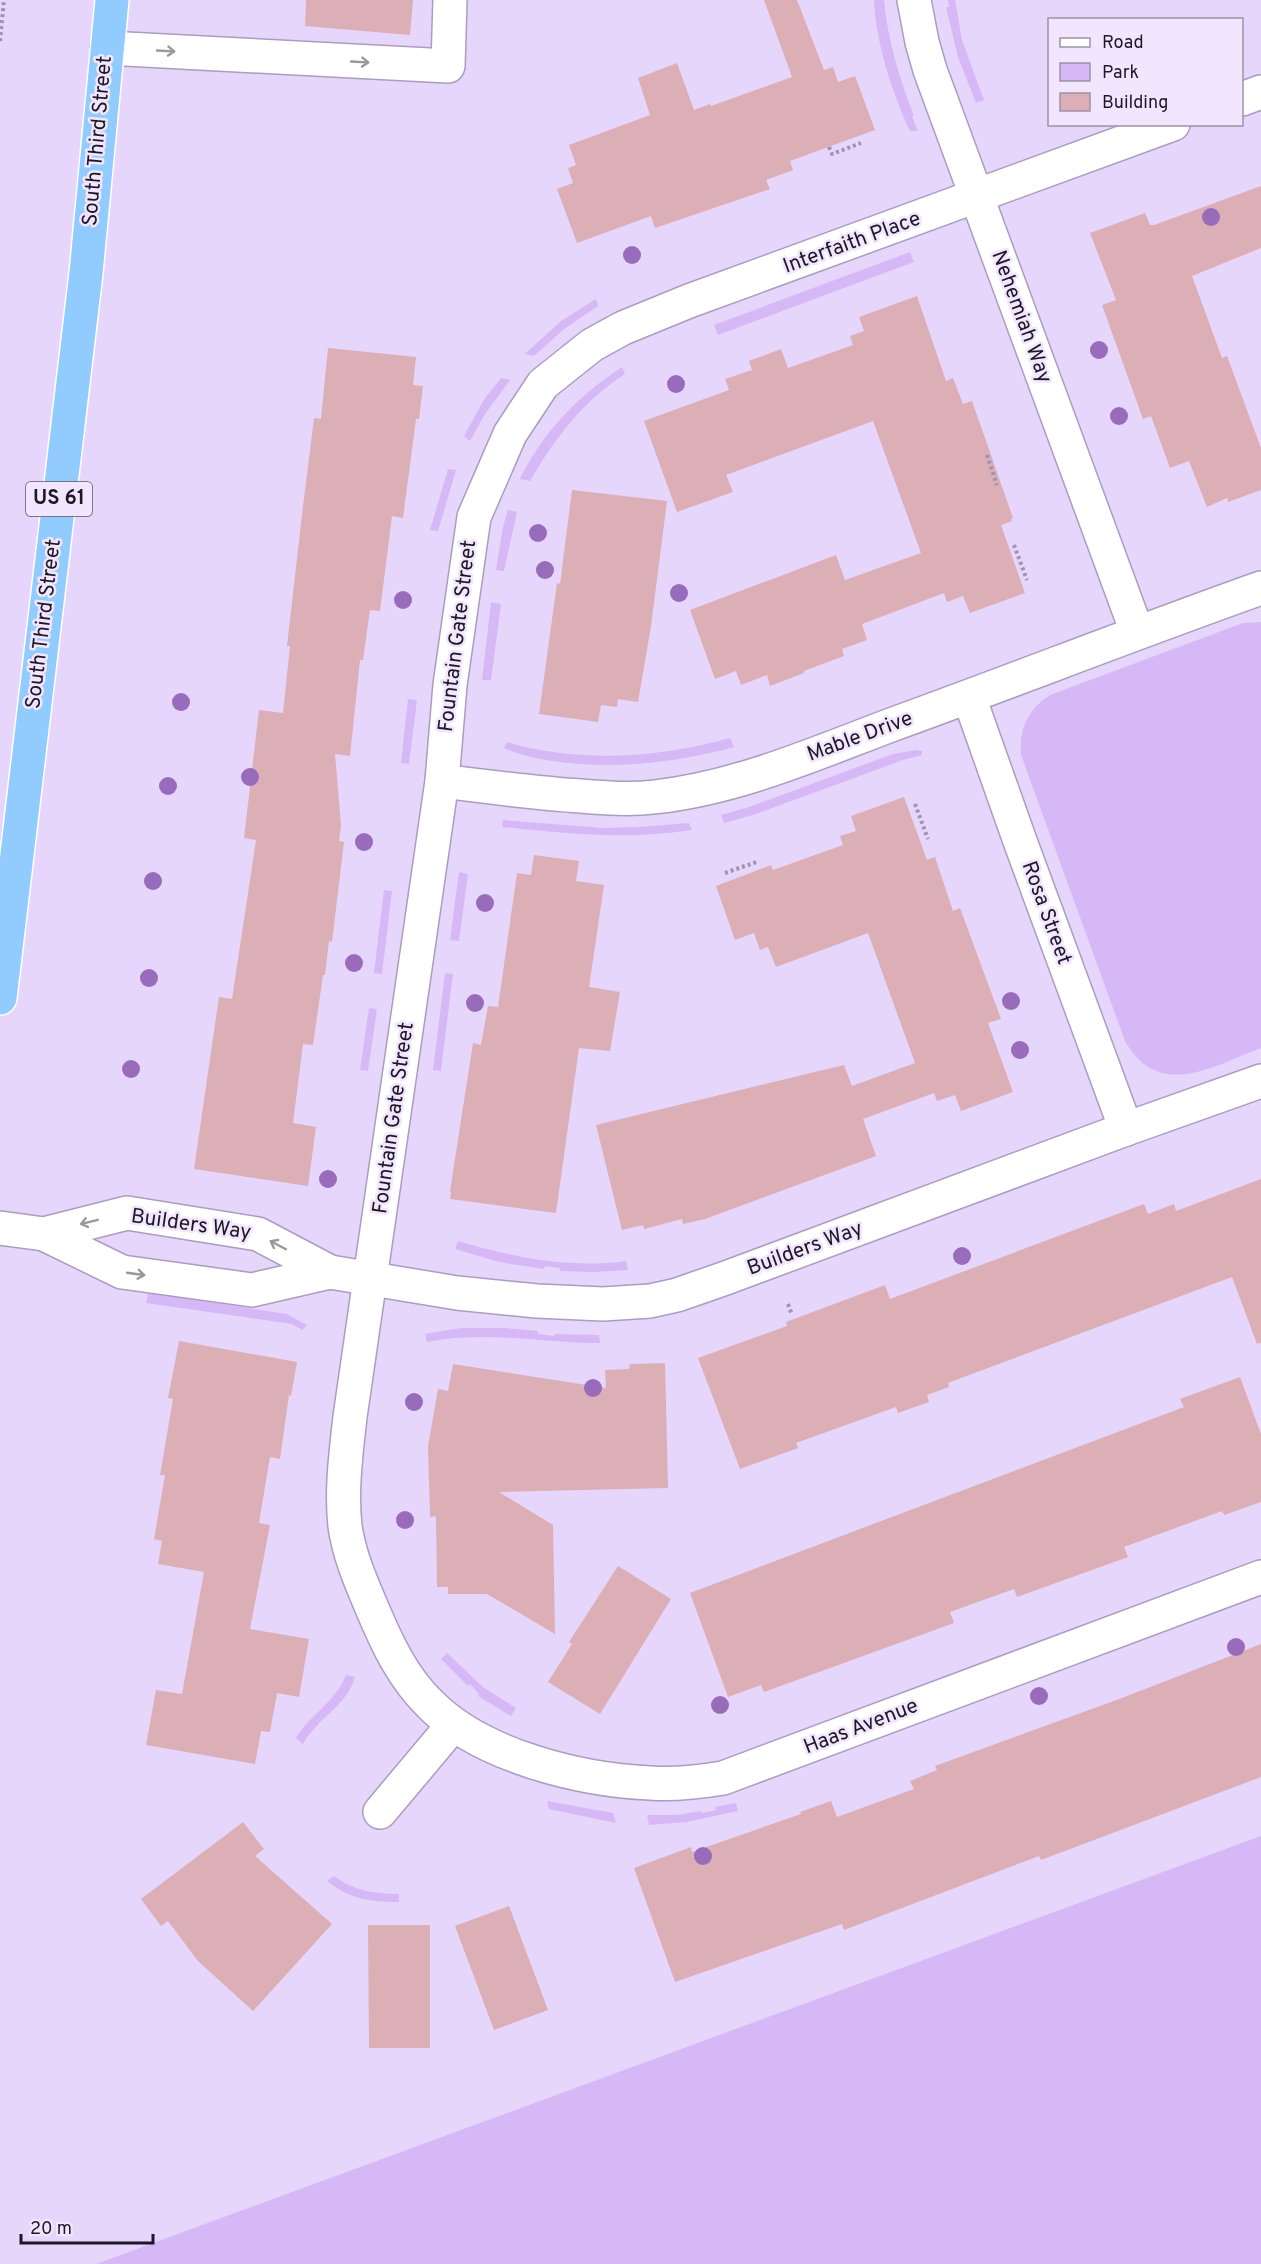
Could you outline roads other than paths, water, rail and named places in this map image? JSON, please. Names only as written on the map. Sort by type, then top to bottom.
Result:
[{"type":"highway","name":"South Third Street","points":[[0,998],[86,273],[112,0]]},
{"type":"street","points":[[107,48],[448,66],[450,0]]},
{"type":"street","name":"Nehemiah Way","points":[[914,0],[930,70],[1137,632]]},
{"type":"street","points":[[1243,99],[1261,92]]},
{"type":"street","name":"Interfaith Place","points":[[543,384],[592,345],[623,328],[689,301],[1168,126]]},
{"type":"street","name":"Fountain Gate Street","points":[[453,1725],[430,1705],[408,1680],[393,1655],[363,1586],[352,1557],[346,1528],[344,1484],[346,1448],[442,781],[450,685],[474,517],[510,434],[543,384]]},
{"type":"street","name":"Mable Drive","points":[[442,781],[609,798],[651,798],[697,791],[762,773],[1137,632],[1261,588]]},
{"type":"street","name":"Rosa Street","points":[[969,697],[1126,1129]]},
{"type":"street","name":"Builders Way","points":[[44,1234],[128,1213],[258,1234],[330,1272],[370,1279],[457,1293],[537,1301],[603,1304],[650,1301],[677,1295],[723,1279],[1261,1081]]},
{"type":"street","name":"Builders Way","points":[[0,1227],[44,1234],[122,1272],[252,1290],[330,1272]]},
{"type":"street","name":"Haas Avenue","points":[[453,1725],[493,1746],[523,1758],[611,1780],[652,1784],[690,1783],[723,1778],[1261,1577]]},
{"type":"street","points":[[380,1812],[453,1725]]}]
